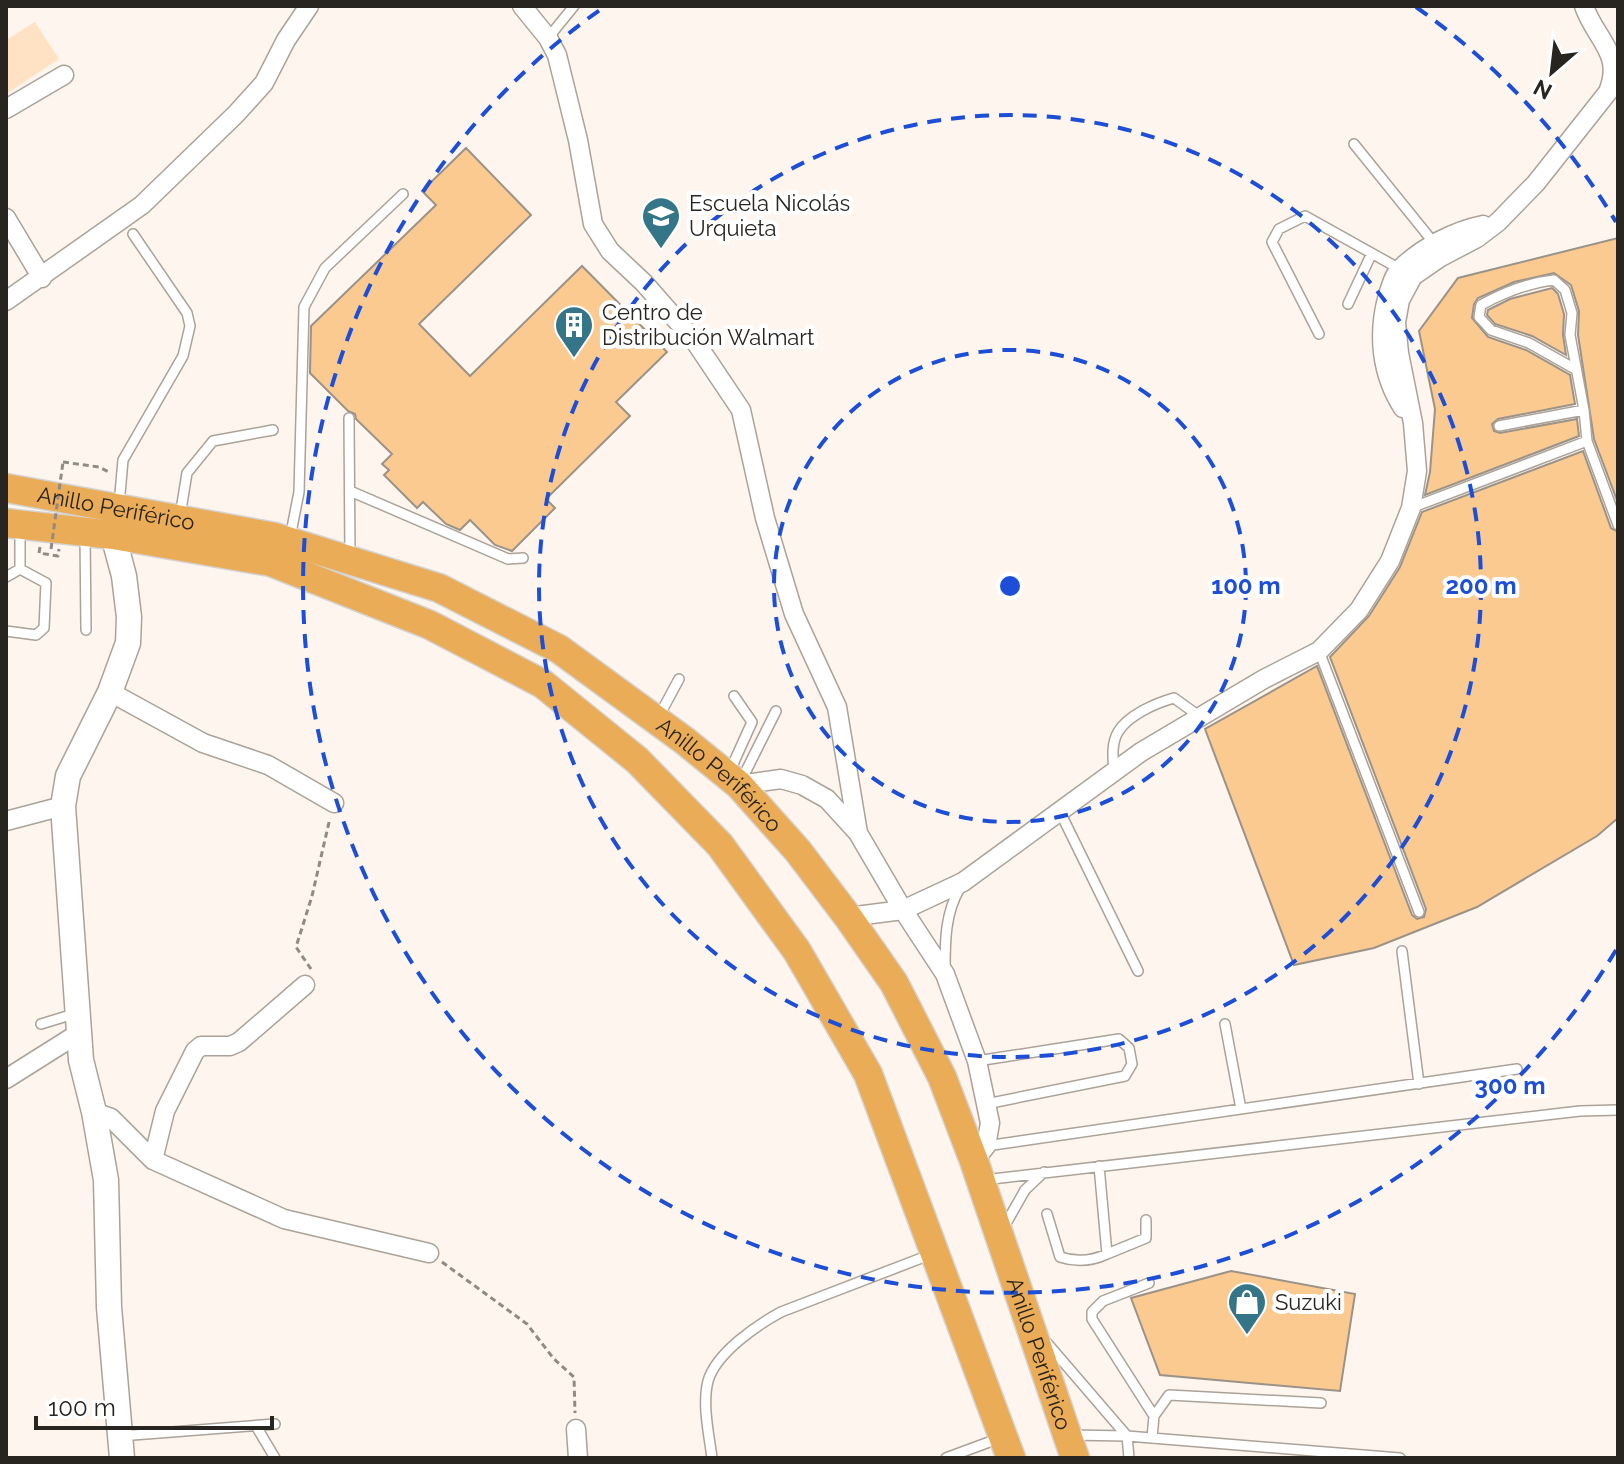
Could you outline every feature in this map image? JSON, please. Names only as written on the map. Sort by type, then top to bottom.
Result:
[{"type":"highway","name":"Anillo Periférico","points":[[6,488],[110,514],[271,562],[430,625],[543,684],[637,760],[720,845],[797,951],[868,1074],[1007,1448]]},
{"type":"highway","name":"Anillo Periférico","points":[[13,523],[110,514],[179,519],[289,541],[439,588],[559,649],[733,780],[798,851],[848,917],[894,983],[942,1077],[980,1163],[1000,1238],[1071,1446]]},
{"type":"main road","points":[[110,514],[124,576],[128,643],[110,692],[68,776],[63,806],[81,1060],[106,1180],[109,1307],[121,1447]]},
{"type":"street","points":[[6,301],[142,205],[236,114],[264,83],[286,40],[309,6]]},
{"type":"street","points":[[522,6],[548,38],[557,55],[578,140],[593,224],[610,251],[644,283],[694,340],[741,410],[765,518],[794,614],[837,707],[858,833]]},
{"type":"street","points":[[1406,273],[1477,238],[1498,222],[1536,183],[1615,79],[1616,61],[1584,6]]},
{"type":"street","points":[[6,109],[64,75]]},
{"type":"street","points":[[6,218],[42,278]]},
{"type":"street","points":[[848,917],[903,910],[963,882],[1114,772],[1199,716],[1319,651],[1359,610],[1390,561],[1411,508],[1417,471],[1413,423],[1389,379],[1382,352],[1382,319],[1391,284],[1434,243],[1472,227],[1498,222]]},
{"type":"street","points":[[110,692],[203,743],[268,765],[334,803]]},
{"type":"street","points":[[733,780],[781,779],[802,785],[827,799],[858,833],[945,974],[977,1061],[990,1123],[980,1163]]},
{"type":"street","points":[[6,821],[63,806]]},
{"type":"street","points":[[153,1160],[165,1111],[195,1051],[201,1046],[230,1046],[239,1042],[305,985]]},
{"type":"street","points":[[6,1079],[78,1023]]},
{"type":"street","points":[[94,1112],[111,1118],[153,1160],[284,1219],[429,1253]]},
{"type":"street","points":[[576,1429],[578,1458]]},
{"type":"lane","points":[[548,38],[574,6]]},
{"type":"lane","points":[[1354,144],[1434,243]]},
{"type":"lane","points":[[289,541],[299,492],[304,307],[325,268],[403,194]]},
{"type":"lane","points":[[1319,334],[1272,242],[1279,229],[1305,216],[1406,273]]},
{"type":"lane","points":[[86,630],[123,460],[183,356],[190,326],[187,313],[133,234]]},
{"type":"lane","points":[[1348,304],[1371,255]]},
{"type":"lane","points":[[1575,369],[1529,343],[1491,330],[1479,317],[1481,305],[1505,291],[1535,282],[1554,280],[1565,290],[1572,313],[1570,335],[1587,441],[1618,525]]},
{"type":"lane","points":[[1499,426],[1584,410]]},
{"type":"lane","points":[[349,418],[350,560]]},
{"type":"lane","points":[[179,519],[187,473],[213,441],[273,430]]},
{"type":"lane","points":[[1411,508],[1587,441]]},
{"type":"lane","points":[[350,491],[508,559],[523,558]]},
{"type":"lane","points":[[13,523],[20,569]]},
{"type":"lane","points":[[6,577],[20,569]]},
{"type":"lane","points":[[6,631],[36,635],[44,628],[46,583],[20,569]]},
{"type":"lane","points":[[1319,651],[1419,912]]},
{"type":"lane","points":[[656,721],[679,679]]},
{"type":"lane","points":[[733,780],[752,722],[734,696]]},
{"type":"lane","points":[[1114,772],[1113,755],[1118,731],[1141,712],[1174,698],[1199,716]]},
{"type":"lane","points":[[733,780],[776,711]]},
{"type":"lane","points":[[1060,812],[1138,971]]},
{"type":"lane","points":[[945,974],[946,927],[954,898],[963,882]]},
{"type":"lane","points":[[1402,951],[1419,1084]]},
{"type":"lane","points":[[41,1024],[78,1023]]},
{"type":"lane","points":[[1225,1024],[1241,1109]]},
{"type":"lane","points":[[977,1061],[1119,1039],[1129,1048],[1132,1064],[1125,1076],[986,1104]]},
{"type":"lane","points":[[980,1163],[1241,1109],[1517,1069]]},
{"type":"lane","points":[[980,1163],[1044,1172],[1580,1111],[1618,1110]]},
{"type":"lane","points":[[1099,1166],[1107,1254]]},
{"type":"lane","points":[[1000,1238],[1025,1190],[1044,1172]]},
{"type":"lane","points":[[1047,1214],[1060,1257],[1071,1261],[1097,1258],[1146,1238],[1146,1220]]},
{"type":"lane","points":[[712,1458],[706,1401],[708,1381],[715,1367],[737,1343],[759,1323],[781,1312],[935,1253]]},
{"type":"lane","points":[[1149,1283],[1103,1301],[1092,1312],[1092,1319],[1154,1416]]},
{"type":"lane","points":[[1028,1322],[1127,1436],[1129,1458]]},
{"type":"lane","points":[[1152,1438],[1154,1416],[1169,1395],[1176,1393],[1321,1403]]},
{"type":"lane","points":[[121,1447],[275,1424]]},
{"type":"lane","points":[[256,1426],[275,1458]]},
{"type":"lane","points":[[1071,1446],[1127,1436],[1400,1458]]},
{"type":"lane","points":[[946,1458],[1007,1448]]},
{"type":"path","points":[[58,556],[39,553],[40,547],[51,549],[63,462],[99,467],[110,514]]},
{"type":"path","points":[[305,985],[314,972],[296,947],[312,896],[334,803]]},
{"type":"path","points":[[429,1253],[527,1324],[554,1359],[574,1377],[576,1429]]},
{"type":"shaded area","points":[[35,22],[59,59],[6,94],[6,40]]},
{"type":"building","name":"Centro de Distribución Walmart","points":[[466,148],[531,215],[419,324],[470,376],[582,266],[667,352],[616,402],[630,416],[546,499],[555,508],[512,551],[495,545],[470,520],[460,530],[446,524],[423,502],[417,508],[384,475],[389,470],[382,464],[392,454],[356,419],[355,414],[348,411],[310,373],[311,326],[436,205],[422,191]]},
{"type":"building","points":[[1618,238],[1618,503],[1594,439],[1578,335],[1579,311],[1571,285],[1554,273],[1514,282],[1478,298],[1472,318],[1488,337],[1526,350],[1570,375],[1575,404],[1498,419],[1492,424],[1494,431],[1500,433],[1577,419],[1579,436],[1425,495],[1435,409],[1419,331],[1458,278]]},
{"type":"building","points":[[1552,288],[1558,294],[1564,314],[1566,355],[1532,336],[1495,324],[1487,315],[1488,310],[1510,299]]},
{"type":"building","points":[[1583,451],[1611,528],[1618,532],[1618,818],[1597,836],[1477,907],[1374,948],[1294,965],[1205,729],[1317,666],[1412,915],[1417,919],[1424,917],[1426,909],[1330,657],[1369,616],[1400,567],[1422,512]]},
{"type":"building","name":"Suzuki","points":[[1231,1271],[1355,1294],[1340,1391],[1160,1375],[1131,1298]]},
{"type":"place","name":"Escuela Nicolás Urquieta","points":[[661,250]]},
{"type":"place","name":"Centro de Distribución Walmart","points":[[574,359]]},
{"type":"place","name":"Suzuki","points":[[1247,1336]]}]
